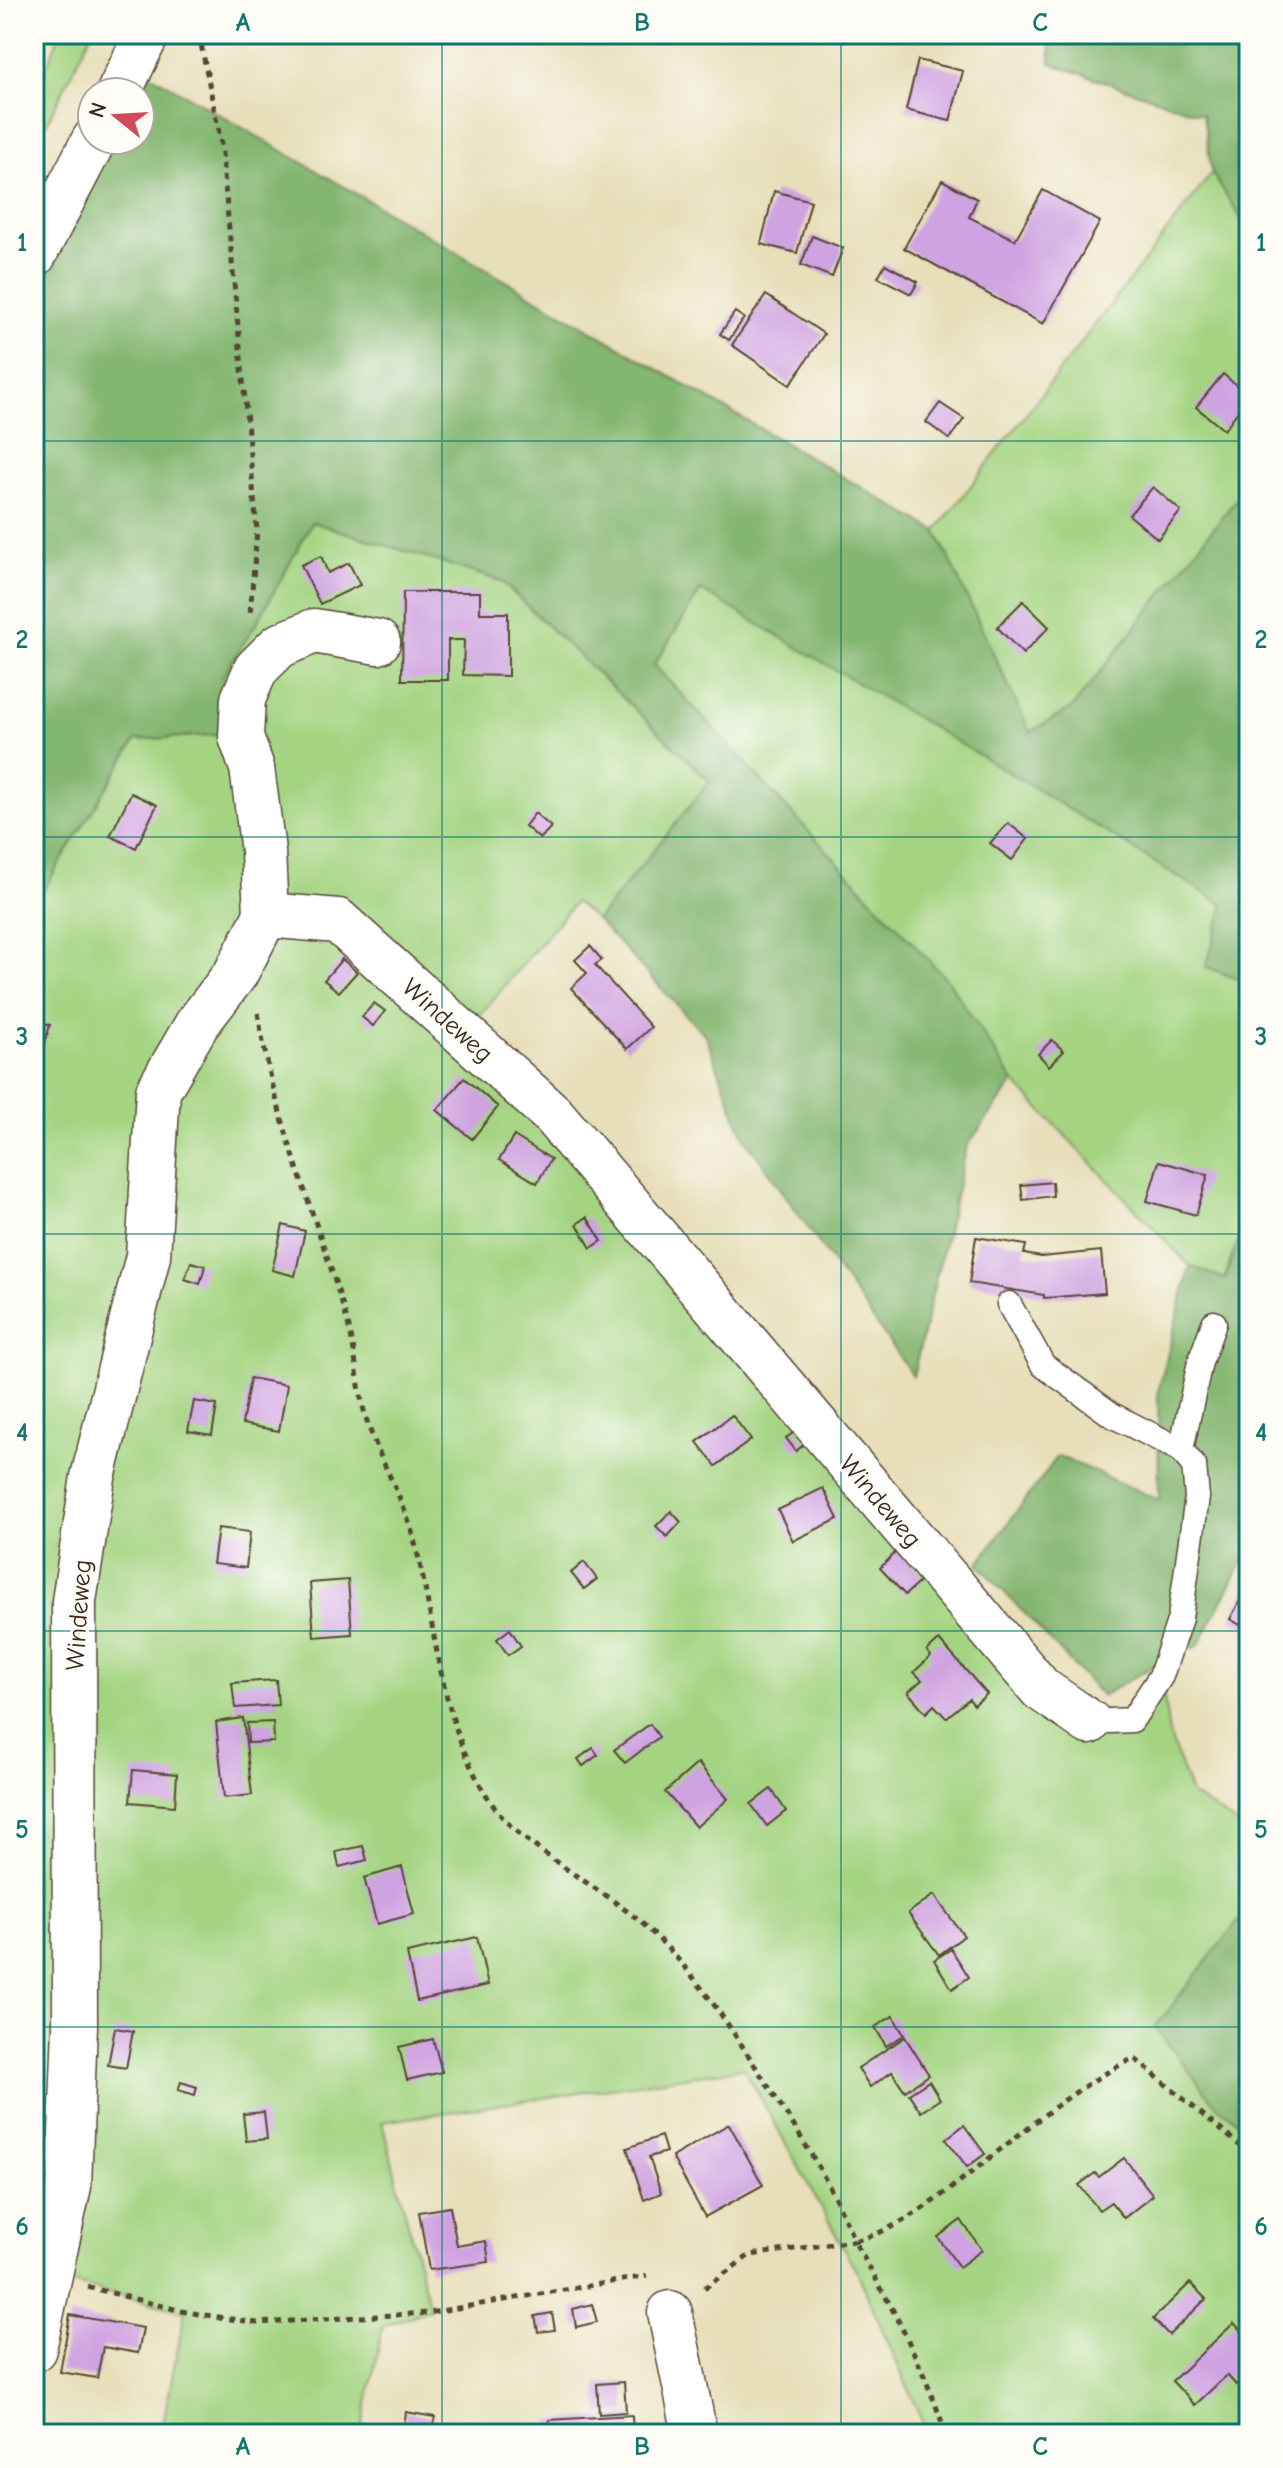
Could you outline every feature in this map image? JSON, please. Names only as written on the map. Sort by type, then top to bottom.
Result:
[{"type":"street","points":[[127,76],[147,34]]},
{"type":"street","points":[[34,255],[86,156]]},
{"type":"street","points":[[266,915],[263,851],[252,768],[241,737],[243,699],[256,669],[279,646],[314,631],[378,642]]},
{"type":"street","name":"Windeweg","points":[[34,2349],[69,2186],[75,2026],[74,1601],[93,1477],[148,1256],[158,1091],[197,1024],[236,973],[266,915],[338,921],[552,1114],[1041,1689],[1089,1722]]},
{"type":"street","points":[[670,2313],[695,2434]]},
{"type":"lane","points":[[1009,1304],[1043,1365],[1112,1415],[1181,1450],[1200,1362],[1214,1323]]},
{"type":"lane","name":"Windeweg","points":[[1089,1722],[1132,1720],[1161,1676],[1168,1657],[1180,1618],[1197,1497],[1194,1466],[1181,1450]]},
{"type":"path","points":[[199,34],[221,143],[257,530],[250,622]]},
{"type":"path","points":[[236,973],[256,1003],[267,1071],[349,1328],[366,1419],[411,1530],[439,1677],[463,1747],[495,1809],[525,1838],[594,1885],[643,1924],[690,1969],[816,2159],[837,2196],[854,2241],[898,2315],[926,2378],[946,2434]]},
{"type":"path","points":[[49,2277],[186,2312],[257,2323],[428,2313],[650,2275],[670,2313],[750,2255],[874,2236],[927,2206],[1100,2074],[1134,2058],[1249,2153]]},
{"type":"green space","points":[[60,34],[91,34],[34,149],[34,97]]},
{"type":"green space","points":[[1051,34],[1249,34],[1249,231],[1212,173],[1203,115],[1050,63]]},
{"type":"green space","points":[[133,64],[154,76],[136,76]]},
{"type":"green space","points":[[156,77],[936,531],[1030,732],[1072,708],[1249,483],[1249,983],[1206,967],[1224,905],[1023,781],[701,590],[654,665],[949,982],[1014,1082],[967,1146],[913,1376],[744,1137],[706,1036],[597,920],[710,781],[501,581],[312,522],[259,619],[223,675],[224,734],[136,740],[34,905],[34,255],[86,156],[156,156]]},
{"type":"green space","points":[[1212,173],[1249,231],[1249,483],[1072,708],[1030,733],[936,531]]},
{"type":"green space","points":[[312,522],[501,581],[711,782],[597,920],[575,902],[464,1034],[1041,1689],[1131,1720],[1161,1676],[1169,1734],[1191,1794],[1249,1832],[1249,1907],[1238,1924],[1215,2104],[1249,2130],[1249,2434],[928,2434],[859,2276],[744,2068],[382,2122],[430,2309],[383,2326],[361,2434],[161,2434],[185,2312],[49,2277],[34,2349],[34,905],[136,740],[224,734],[223,675],[259,619]]},
{"type":"green space","points":[[701,590],[1023,781],[1224,905],[1207,967],[1249,983],[1249,1208],[1224,1279],[1190,1266],[1014,1082],[949,982],[654,665]]},
{"type":"green space","points":[[1249,1208],[1249,1550],[1198,1646],[1168,1657],[1102,1696],[978,1564],[1058,1456],[1159,1500],[1158,1392],[1190,1266],[1225,1279]]},
{"type":"green space","points":[[1249,1907],[1249,2130],[1215,2104],[1155,2027]]},
{"type":"building","points":[[918,60],[963,71],[950,121],[906,110]]},
{"type":"building","points":[[942,180],[977,199],[969,217],[1015,240],[1043,190],[1100,222],[1043,324],[904,248]]},
{"type":"building","points":[[774,191],[811,201],[797,253],[761,244]]},
{"type":"building","points":[[812,236],[843,248],[832,277],[801,265]]},
{"type":"building","points":[[885,264],[918,282],[911,294],[878,277]]},
{"type":"building","points":[[766,295],[824,334],[790,385],[732,345]]},
{"type":"building","points":[[735,312],[744,318],[729,340],[720,334]]},
{"type":"building","points":[[1223,374],[1249,396],[1224,430],[1196,407]]},
{"type":"building","points":[[940,403],[964,419],[949,439],[926,422]]},
{"type":"building","points":[[1153,487],[1181,511],[1158,539],[1129,515]]},
{"type":"building","points":[[321,556],[328,573],[349,563],[360,585],[320,604],[301,565]]},
{"type":"building","points":[[403,592],[480,592],[480,613],[508,613],[508,676],[463,675],[464,640],[448,640],[448,680],[402,680]]},
{"type":"building","points":[[1023,601],[1049,627],[1023,654],[997,627]]},
{"type":"building","points":[[131,793],[157,805],[136,848],[110,836]]},
{"type":"building","points":[[535,813],[551,827],[540,839],[525,826]]},
{"type":"building","points":[[1008,823],[1028,839],[1012,860],[990,843]]},
{"type":"building","points":[[590,946],[602,960],[595,965],[651,1027],[627,1049],[571,988],[587,973],[575,960]]},
{"type":"building","points":[[342,959],[357,972],[339,992],[324,980]]},
{"type":"building","points":[[374,1003],[385,1011],[373,1026],[362,1017]]},
{"type":"building","points":[[34,1020],[50,1025],[35,1079],[34,1079]]},
{"type":"building","points":[[1052,1040],[1064,1051],[1049,1066],[1038,1054]]},
{"type":"building","points":[[464,1078],[498,1107],[472,1139],[437,1110]]},
{"type":"building","points":[[514,1136],[551,1159],[537,1183],[499,1160]]},
{"type":"building","points":[[1159,1161],[1208,1175],[1196,1215],[1147,1201]]},
{"type":"building","points":[[1052,1182],[1053,1196],[1023,1200],[1021,1185]]},
{"type":"building","points":[[587,1217],[602,1241],[591,1248],[577,1224]]},
{"type":"building","points":[[283,1225],[305,1231],[295,1276],[272,1270]]},
{"type":"building","points":[[976,1237],[1026,1245],[1024,1254],[1041,1257],[1101,1251],[1105,1293],[1044,1298],[1044,1295],[969,1283]]},
{"type":"building","points":[[191,1262],[205,1266],[200,1284],[185,1279]]},
{"type":"building","points":[[250,1378],[287,1385],[279,1431],[242,1424]]},
{"type":"building","points":[[194,1401],[217,1405],[212,1435],[188,1431]]},
{"type":"building","points":[[732,1415],[751,1440],[716,1466],[697,1442]]},
{"type":"building","points":[[796,1431],[806,1443],[796,1451],[786,1438]]},
{"type":"building","points":[[823,1488],[838,1519],[793,1541],[778,1510]]},
{"type":"building","points":[[671,1511],[681,1522],[667,1537],[656,1526]]},
{"type":"building","points":[[218,1528],[250,1532],[246,1568],[213,1564]]},
{"type":"building","points":[[898,1550],[924,1578],[905,1595],[880,1568]]},
{"type":"building","points":[[584,1562],[597,1579],[584,1589],[571,1573]]},
{"type":"building","points":[[348,1580],[352,1634],[314,1637],[310,1583]]},
{"type":"building","points":[[1249,1584],[1249,1630],[1230,1619]]},
{"type":"building","points":[[510,1629],[521,1646],[508,1655],[497,1639]]},
{"type":"building","points":[[939,1640],[987,1694],[974,1705],[969,1699],[946,1718],[934,1705],[926,1713],[908,1692],[922,1680],[914,1672],[931,1656],[927,1651]]},
{"type":"building","points":[[276,1680],[278,1705],[235,1708],[232,1683]]},
{"type":"building","points":[[243,1718],[252,1795],[224,1798],[216,1722]]},
{"type":"building","points":[[273,1722],[274,1742],[248,1743],[247,1723]]},
{"type":"building","points":[[650,1724],[659,1737],[625,1763],[614,1750]]},
{"type":"building","points":[[593,1748],[598,1755],[583,1766],[578,1759]]},
{"type":"building","points":[[698,1763],[728,1799],[696,1827],[665,1792]]},
{"type":"building","points":[[133,1770],[177,1774],[175,1806],[130,1802]]},
{"type":"building","points":[[771,1789],[786,1811],[767,1826],[751,1804]]},
{"type":"building","points":[[363,1846],[367,1860],[339,1867],[336,1852]]},
{"type":"building","points":[[402,1867],[414,1914],[377,1924],[364,1878]]},
{"type":"building","points":[[934,1895],[964,1936],[939,1955],[908,1913]]},
{"type":"building","points":[[477,1937],[488,1985],[417,2001],[407,1953]]},
{"type":"building","points":[[951,1949],[969,1977],[952,1989],[934,1960]]},
{"type":"building","points":[[893,2016],[904,2035],[886,2046],[875,2027]]},
{"type":"building","points":[[115,2028],[133,2031],[126,2068],[108,2065]]},
{"type":"building","points":[[905,2037],[929,2075],[905,2091],[892,2072],[870,2087],[858,2068]]},
{"type":"building","points":[[433,2039],[442,2072],[407,2080],[399,2047]]},
{"type":"building","points":[[929,2081],[940,2099],[921,2112],[909,2094]]},
{"type":"building","points":[[181,2082],[197,2087],[195,2095],[178,2090]]},
{"type":"building","points":[[264,2112],[267,2139],[246,2141],[243,2114]]},
{"type":"building","points":[[729,2124],[763,2185],[705,2217],[672,2157]]},
{"type":"building","points":[[964,2125],[985,2154],[967,2167],[946,2139]]},
{"type":"building","points":[[661,2136],[666,2152],[649,2157],[661,2193],[644,2200],[627,2148]]},
{"type":"building","points":[[1124,2158],[1153,2195],[1124,2218],[1111,2202],[1099,2210],[1079,2185],[1095,2173],[1099,2177]]},
{"type":"building","points":[[450,2207],[457,2246],[486,2241],[489,2262],[429,2270],[419,2212]]},
{"type":"building","points":[[961,2220],[982,2250],[959,2267],[938,2237]]},
{"type":"building","points":[[1190,2283],[1206,2299],[1169,2335],[1153,2319]]},
{"type":"building","points":[[592,2304],[597,2322],[576,2327],[573,2309]]},
{"type":"building","points":[[552,2313],[555,2330],[538,2332],[535,2316]]},
{"type":"building","points":[[70,2315],[143,2328],[138,2353],[103,2347],[97,2378],[60,2372]]},
{"type":"building","points":[[1234,2323],[1249,2339],[1249,2354],[1245,2358],[1249,2363],[1249,2374],[1236,2385],[1227,2375],[1195,2405],[1172,2381]]},
{"type":"building","points":[[624,2382],[626,2412],[599,2414],[597,2384]]},
{"type":"building","points":[[406,2412],[435,2417],[432,2431],[404,2426]]},
{"type":"building","points":[[632,2415],[633,2434],[550,2434],[549,2420]]}]
